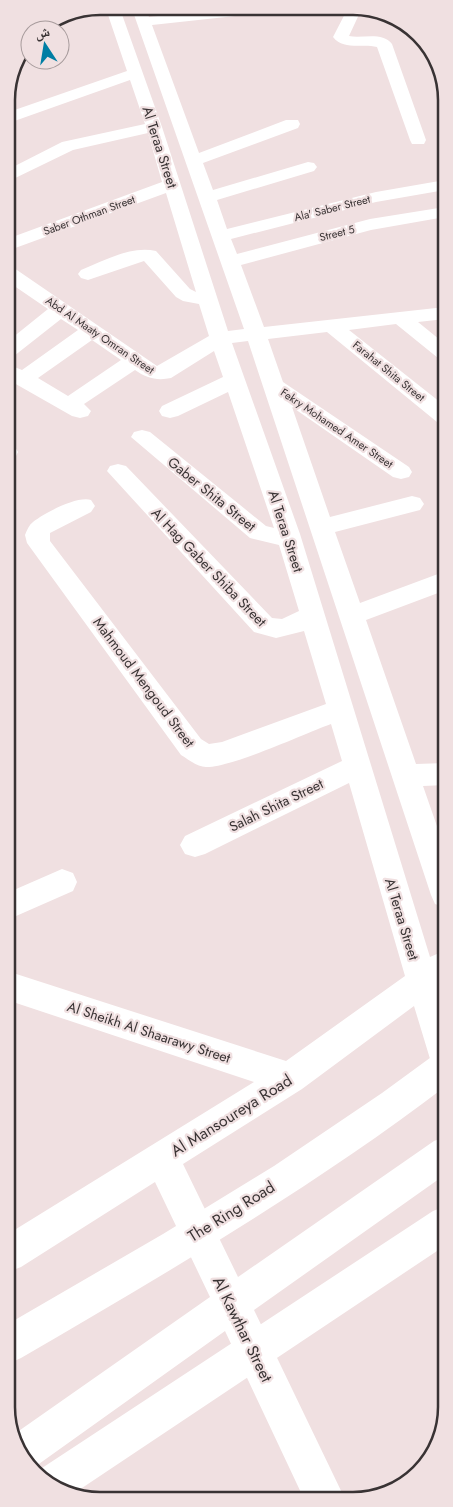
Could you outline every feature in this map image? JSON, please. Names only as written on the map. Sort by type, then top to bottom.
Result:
[{"type":"main road","name":"Al Teraa Street","points":[[115,15],[154,126],[220,338],[288,534],[357,766],[434,973],[438,1002]]},
{"type":"main road","name":"Al Teraa Street","points":[[140,15],[256,334],[438,872]]},
{"type":"main road","points":[[351,15],[340,37],[350,42],[375,41],[384,44],[418,140]]},
{"type":"main road","points":[[15,116],[135,73]]},
{"type":"main road","points":[[193,160],[292,124]]},
{"type":"main road","points":[[15,173],[76,144],[154,126]]},
{"type":"main road","points":[[207,198],[308,167]]},
{"type":"main road","name":"Saber Othman Street","points":[[15,242],[172,185]]},
{"type":"main road","name":"Ala' Saber Street","points":[[220,236],[376,197],[438,186]]},
{"type":"main road","name":"Street 5","points":[[229,262],[355,228],[438,213]]},
{"type":"main road","points":[[88,274],[138,255],[149,255],[183,293],[190,297],[208,299]]},
{"type":"main road","name":"Abd Al Maaty Omran Street","points":[[15,278],[152,372],[164,373],[220,338]]},
{"type":"main road","points":[[15,346],[61,310]]},
{"type":"main road","points":[[220,338],[438,314]]},
{"type":"main road","points":[[400,318],[438,348]]},
{"type":"main road","name":"Farahat Shita Street","points":[[332,326],[438,411]]},
{"type":"main road","points":[[15,374],[92,330]]},
{"type":"main road","points":[[15,374],[75,408],[135,360]]},
{"type":"main road","points":[[170,411],[235,380]]},
{"type":"main road","name":"Fekry Mohamed Amer Street","points":[[272,384],[401,472]]},
{"type":"main road","name":"Gaber Shita Street","points":[[142,436],[258,532],[278,537],[288,534]]},
{"type":"main road","name":"Al Hag Gaber Shiba Street","points":[[118,471],[263,625],[272,631],[282,630],[312,615]]},
{"type":"main road","points":[[321,527],[412,504]]},
{"type":"main road","name":"Mahmoud Mengoud Street","points":[[84,506],[40,528],[37,535],[39,543],[190,747],[204,756],[224,753],[340,710]]},
{"type":"main road","points":[[351,616],[438,583]]},
{"type":"main road","name":"Salah Shita Street","points":[[195,845],[357,766]]},
{"type":"main road","points":[[405,776],[438,774]]},
{"type":"main road","points":[[15,903],[62,882]]},
{"type":"main road","name":"Al Mansoureya Road","points":[[15,1250],[290,1078],[434,973]]},
{"type":"main road","name":"Al Sheikh Al Shaarawy Street","points":[[15,987],[290,1078]]},
{"type":"main road","name":"The Ring Road","points":[[15,1341],[252,1199],[389,1110],[438,1072]]},
{"type":"main road","name":"Al Kawthar Street","points":[[162,1158],[322,1492]]},
{"type":"main road","points":[[26,1449],[438,1159]]},
{"type":"main road","points":[[57,1481],[438,1229]]}]
